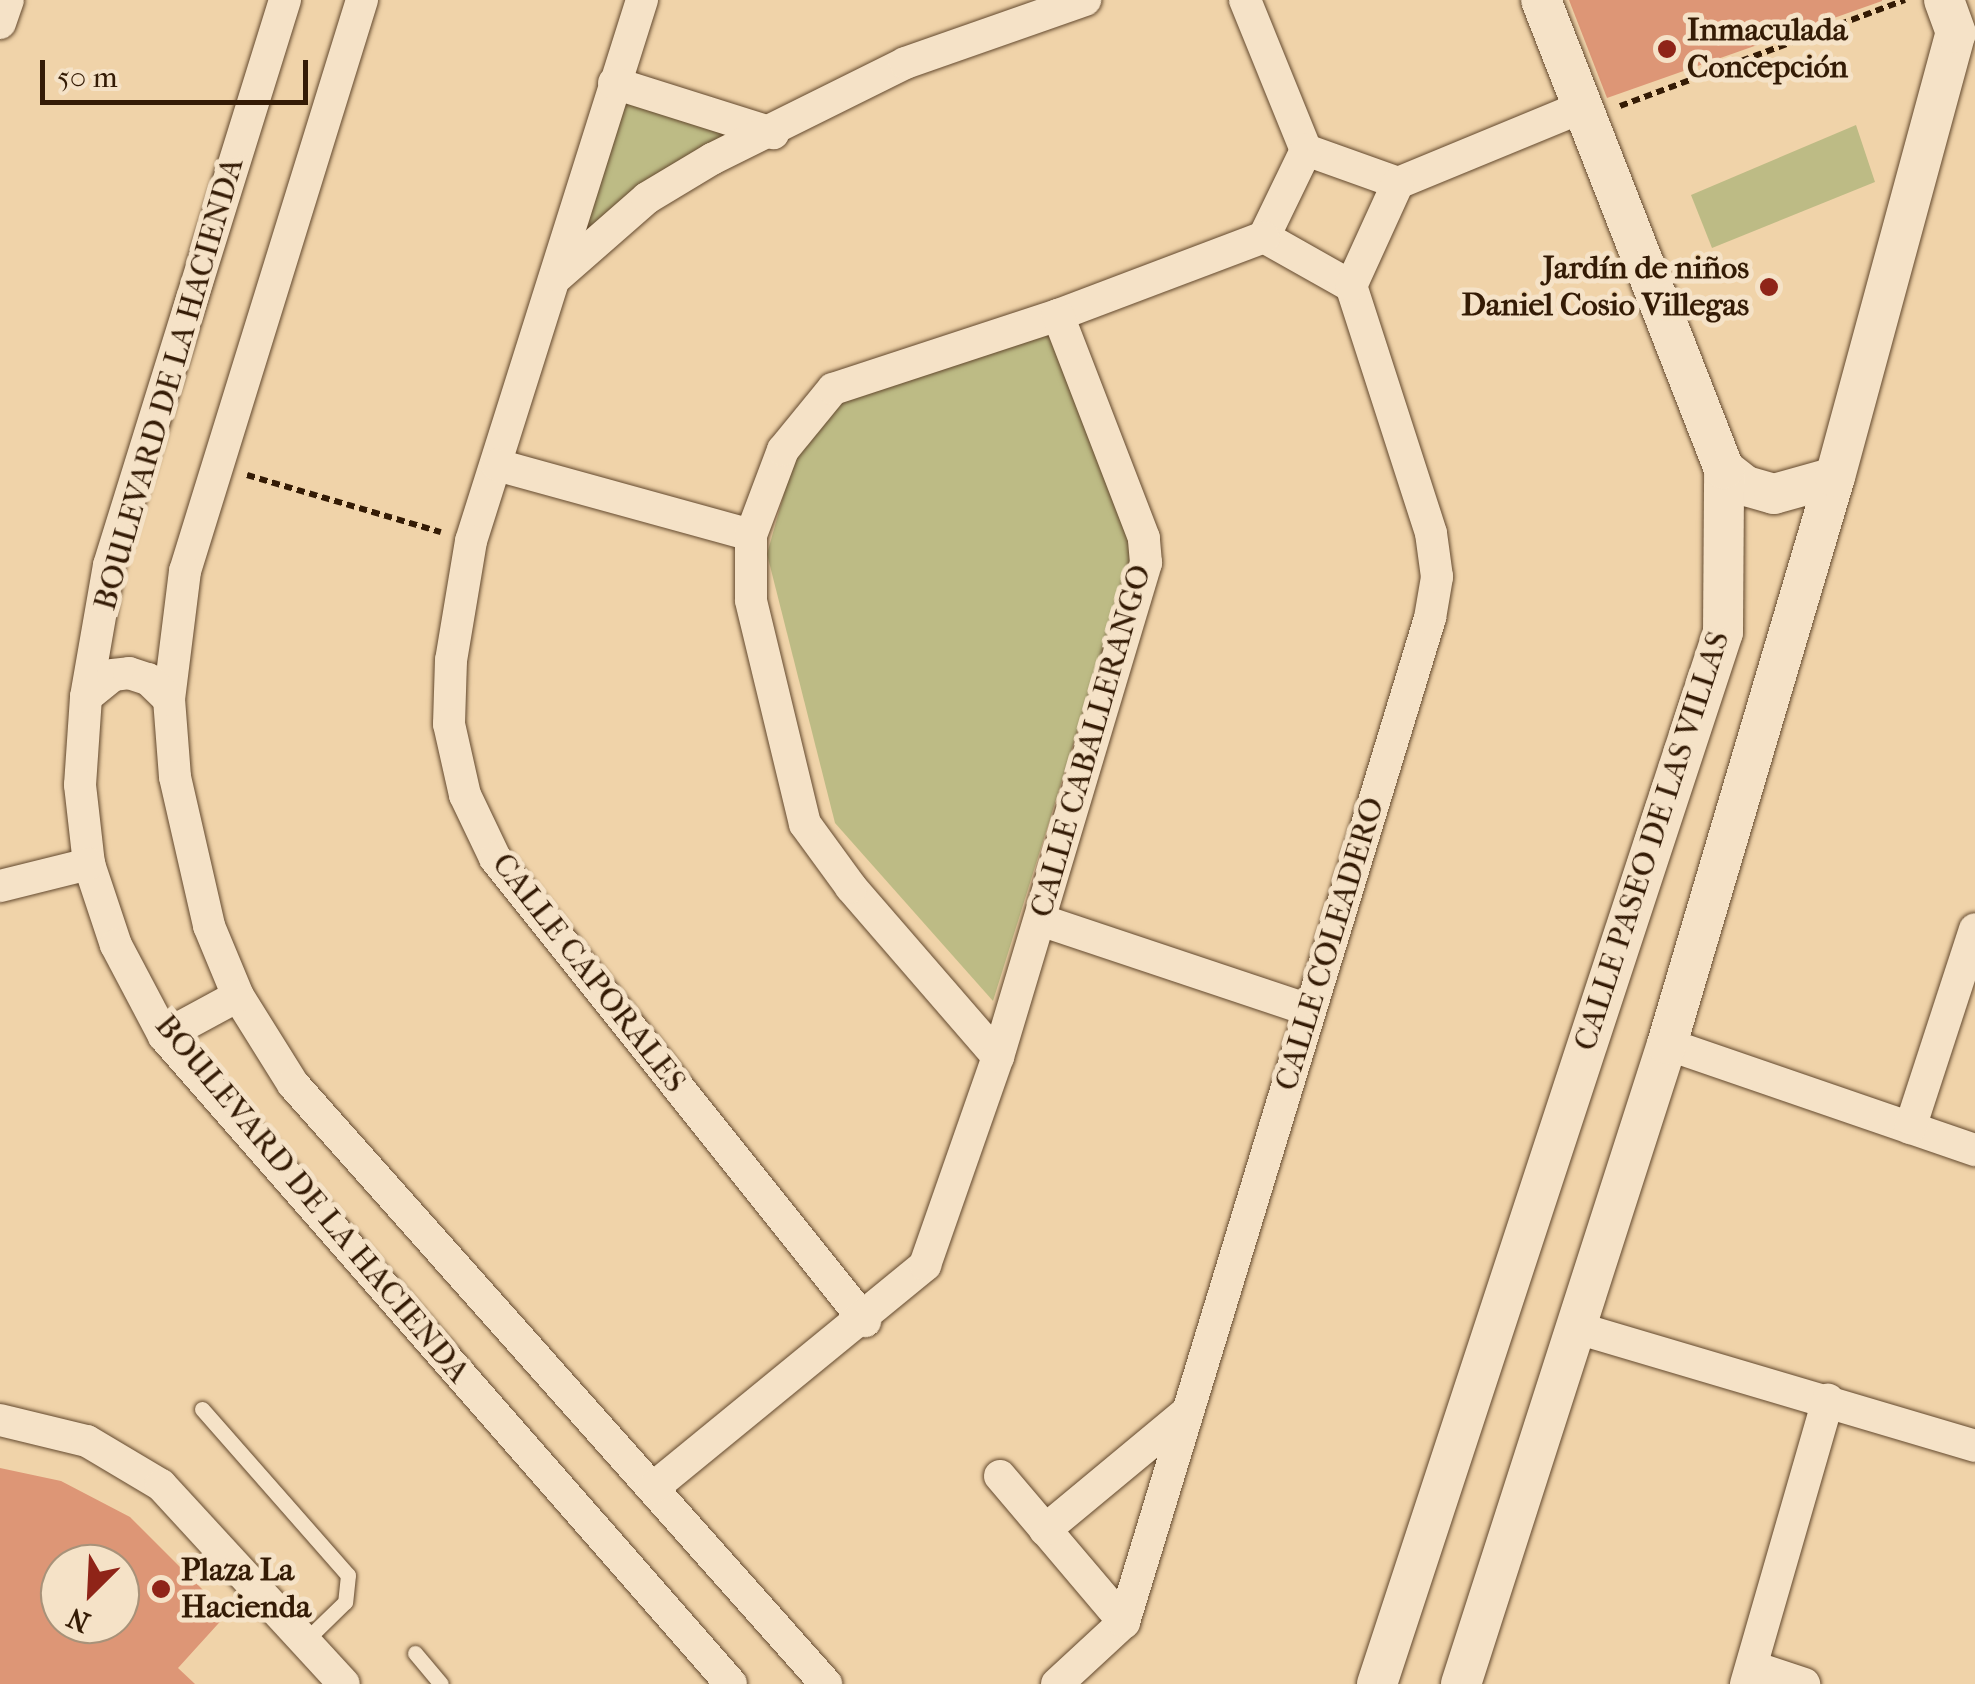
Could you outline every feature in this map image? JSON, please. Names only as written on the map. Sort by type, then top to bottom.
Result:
[{"type":"street","points":[[0,22],[8,0]]},
{"type":"street","name":"BOULEVARD DE LA HACIENDA","points":[[285,0],[109,564],[86,698],[80,785],[89,864],[116,945],[164,1036],[731,1684]]},
{"type":"street","name":"BOULEVARD DE LA HACIENDA","points":[[362,0],[185,571],[169,699],[190,850],[209,926],[238,996],[293,1084],[664,1479],[826,1684]]},
{"type":"street","name":"CALLE CAPORALES","points":[[642,0],[558,277],[471,541],[451,660],[449,724],[465,795],[495,858],[865,1321]]},
{"type":"street","points":[[558,277],[647,198],[712,158],[773,133],[905,63],[1085,0]]},
{"type":"street","points":[[998,1057],[850,887],[805,824],[750,600],[750,534],[783,450],[834,388],[1058,315],[1264,238],[1306,150],[1245,0]]},
{"type":"street","name":"CALLE PASEO DE LAS VILLAS","points":[[1377,1684],[1723,632],[1724,469],[1541,0]]},
{"type":"street","name":"CALLE PASEO DE LAS VILLAS","points":[[1461,1684],[1667,1044],[1835,477],[1958,20]]},
{"type":"street","points":[[614,83],[773,133]]},
{"type":"street","points":[[1306,150],[1398,183],[1585,113]]},
{"type":"street","points":[[1264,238],[1351,286],[1398,183]]},
{"type":"street","name":"CALLE COLEADERO","points":[[1124,1622],[1437,577],[1431,533],[1351,286]]},
{"type":"street","name":"CALLE CABALLERANGO","points":[[664,1479],[865,1321],[925,1265],[998,1057],[1146,564],[1144,538],[1058,315]]},
{"type":"street","points":[[497,465],[750,534]]},
{"type":"street","points":[[1724,469],[1746,486],[1774,494],[1835,477]]},
{"type":"street","points":[[86,698],[113,674],[129,672],[169,699]]},
{"type":"street","points":[[0,886],[89,864]]},
{"type":"street","points":[[1040,920],[1310,1010]]},
{"type":"street","points":[[1910,1128],[1975,929]]},
{"type":"street","points":[[164,1036],[238,996]]},
{"type":"street","points":[[1667,1044],[1975,1150]]},
{"type":"street","points":[[1577,1328],[1975,1446]]},
{"type":"street","points":[[1804,1684],[1750,1675],[1828,1400]]},
{"type":"street","points":[[1046,1530],[1187,1412]]},
{"type":"street","points":[[0,1420],[87,1441],[161,1485],[344,1684]]},
{"type":"street","points":[[1000,1476],[1124,1622],[1056,1684]]},
{"type":"lane","points":[[202,1409],[348,1575],[345,1602],[306,1640]]},
{"type":"lane","points":[[415,1653],[442,1684]]},
{"type":"path","points":[[1585,113],[1905,0]]},
{"type":"path","points":[[218,467],[471,541]]},
{"type":"shaded area","points":[[620,94],[750,133],[583,243]]},
{"type":"shaded area","points":[[1856,125],[1875,182],[1712,248],[1691,195]]},
{"type":"shaded area","points":[[1046,329],[1134,550],[993,1001],[835,823],[767,554],[795,455],[842,398]]},
{"type":"building","name":"Inmaculada Concepción","points":[[1569,0],[1882,0],[1882,1],[1607,98]]},
{"type":"building","name":"Plaza La Hacienda","points":[[0,1468],[61,1481],[130,1517],[227,1614],[178,1668],[195,1684],[0,1684]]},
{"type":"place","name":"Inmaculada Concepción","points":[[1667,49]]},
{"type":"place","name":"Jardín de niños Daniel Cosio Villegas","points":[[1769,287]]},
{"type":"place","name":"Plaza La Hacienda","points":[[161,1589]]}]
